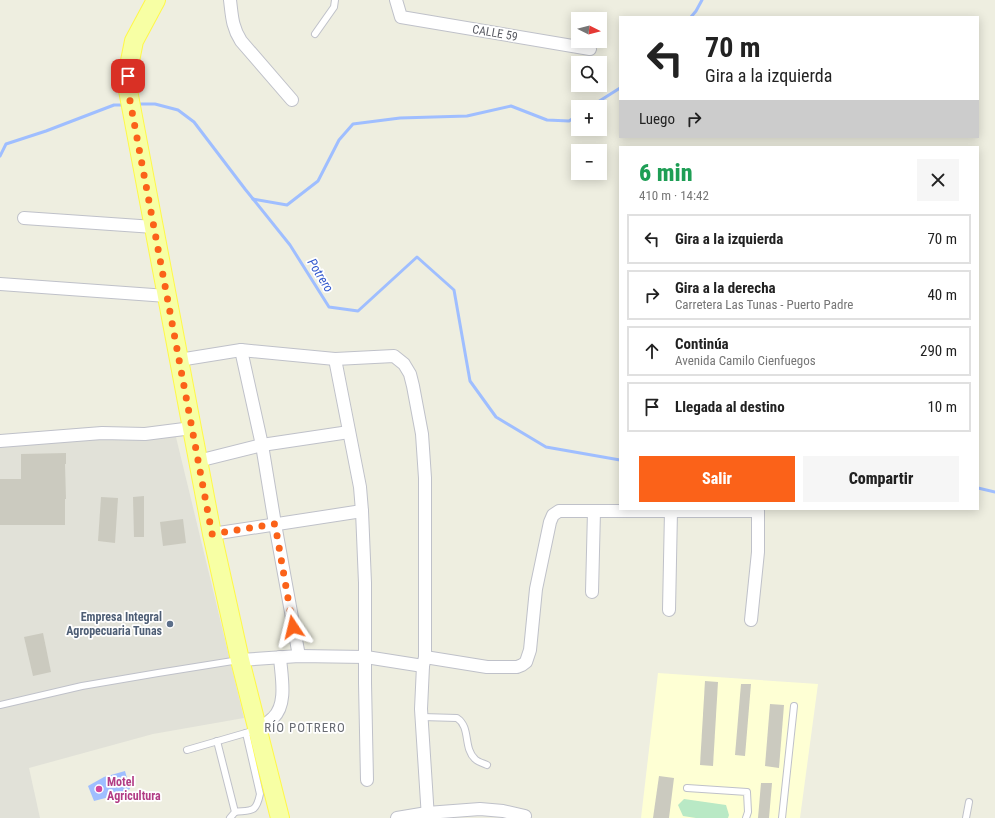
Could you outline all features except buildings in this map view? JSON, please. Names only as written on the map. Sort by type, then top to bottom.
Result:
[{"type":"main road","points":[[156,0],[134,41],[127,85],[212,534],[240,660],[252,731],[280,818]]},
{"type":"street","points":[[230,0],[235,31],[241,41],[292,100]]},
{"type":"street","name":"CALLE 59","points":[[396,0],[400,17],[590,50]]},
{"type":"street","points":[[24,218],[154,227]]},
{"type":"street","points":[[0,284],[167,296]]},
{"type":"street","points":[[179,360],[241,350],[335,359],[394,356],[404,364],[410,374],[422,434],[425,478],[424,662],[422,717],[427,816]]},
{"type":"street","points":[[241,350],[262,445],[299,656]]},
{"type":"street","points":[[335,359],[360,487],[362,511],[365,583],[367,780]]},
{"type":"street","points":[[0,441],[102,433],[145,434],[192,428]]},
{"type":"street","points":[[198,461],[262,445],[349,432]]},
{"type":"street","points":[[212,534],[362,511]]},
{"type":"street","points":[[240,660],[299,656],[366,657],[487,667],[517,667],[522,665],[526,662],[530,650],[536,589],[550,522],[553,515],[559,511],[758,511],[758,552],[752,620]]},
{"type":"street","points":[[592,592],[594,511]]},
{"type":"street","points":[[669,610],[670,511]]},
{"type":"street","points":[[252,731],[274,718],[280,707],[282,695],[280,657]]},
{"type":"street","points":[[397,818],[427,816],[480,809],[503,811],[525,816]]},
{"type":"lane","points":[[315,34],[334,7],[335,0]]},
{"type":"lane","points":[[0,705],[82,686],[158,672],[240,660]]},
{"type":"lane","points":[[782,818],[794,706]]},
{"type":"lane","points":[[422,717],[457,718],[460,720],[465,729],[468,747],[473,756],[476,760],[487,765]]},
{"type":"lane","points":[[187,750],[252,731],[260,794],[258,804],[254,809],[235,812],[230,818]]},
{"type":"lane","points":[[217,741],[235,812]]},
{"type":"lane","points":[[687,788],[747,792],[748,812],[746,818]]},
{"type":"lane","points":[[966,818],[969,802]]},
{"type":"shaded area","points":[[175,433],[244,718],[153,734],[29,768],[40,818],[0,818],[0,444]]},
{"type":"shaded area","points":[[658,673],[818,684],[800,818],[641,818]]},
{"type":"shaded area","points":[[684,799],[726,805],[729,815],[728,818],[696,818],[683,816],[678,805]]},
{"type":"water","points":[[125,771],[130,789],[113,796],[94,801],[88,786],[104,777]]},
{"type":"waterway","points":[[692,16],[702,0]]},
{"type":"waterway","points":[[601,100],[619,89]]},
{"type":"waterway","name":"Potrero","points":[[136,104],[155,104],[178,110],[194,122],[290,245],[329,307],[358,311],[417,257],[454,290],[470,381],[496,417],[546,447],[619,460]]},
{"type":"waterway","name":"Potrero","points":[[0,156],[6,144],[46,131],[114,105],[124,105]]},
{"type":"waterway","points":[[253,199],[287,205],[318,181],[339,140],[353,124],[400,118],[467,116],[511,106],[547,120],[569,121],[571,120]]},
{"type":"waterway","name":"Potrero","points":[[979,488],[995,492]]},
{"type":"place","name":"Empresa Integral Agropecuaria Tunas","points":[[170,624]]},
{"type":"place","name":"Motel Agricultura","points":[[99,789]]},
{"type":"district","name":"RÍO POTRERO","points":[[305,727]]},
{"type":"route","points":[[128,76],[127,85],[212,534],[275,524],[293,627]]}]
